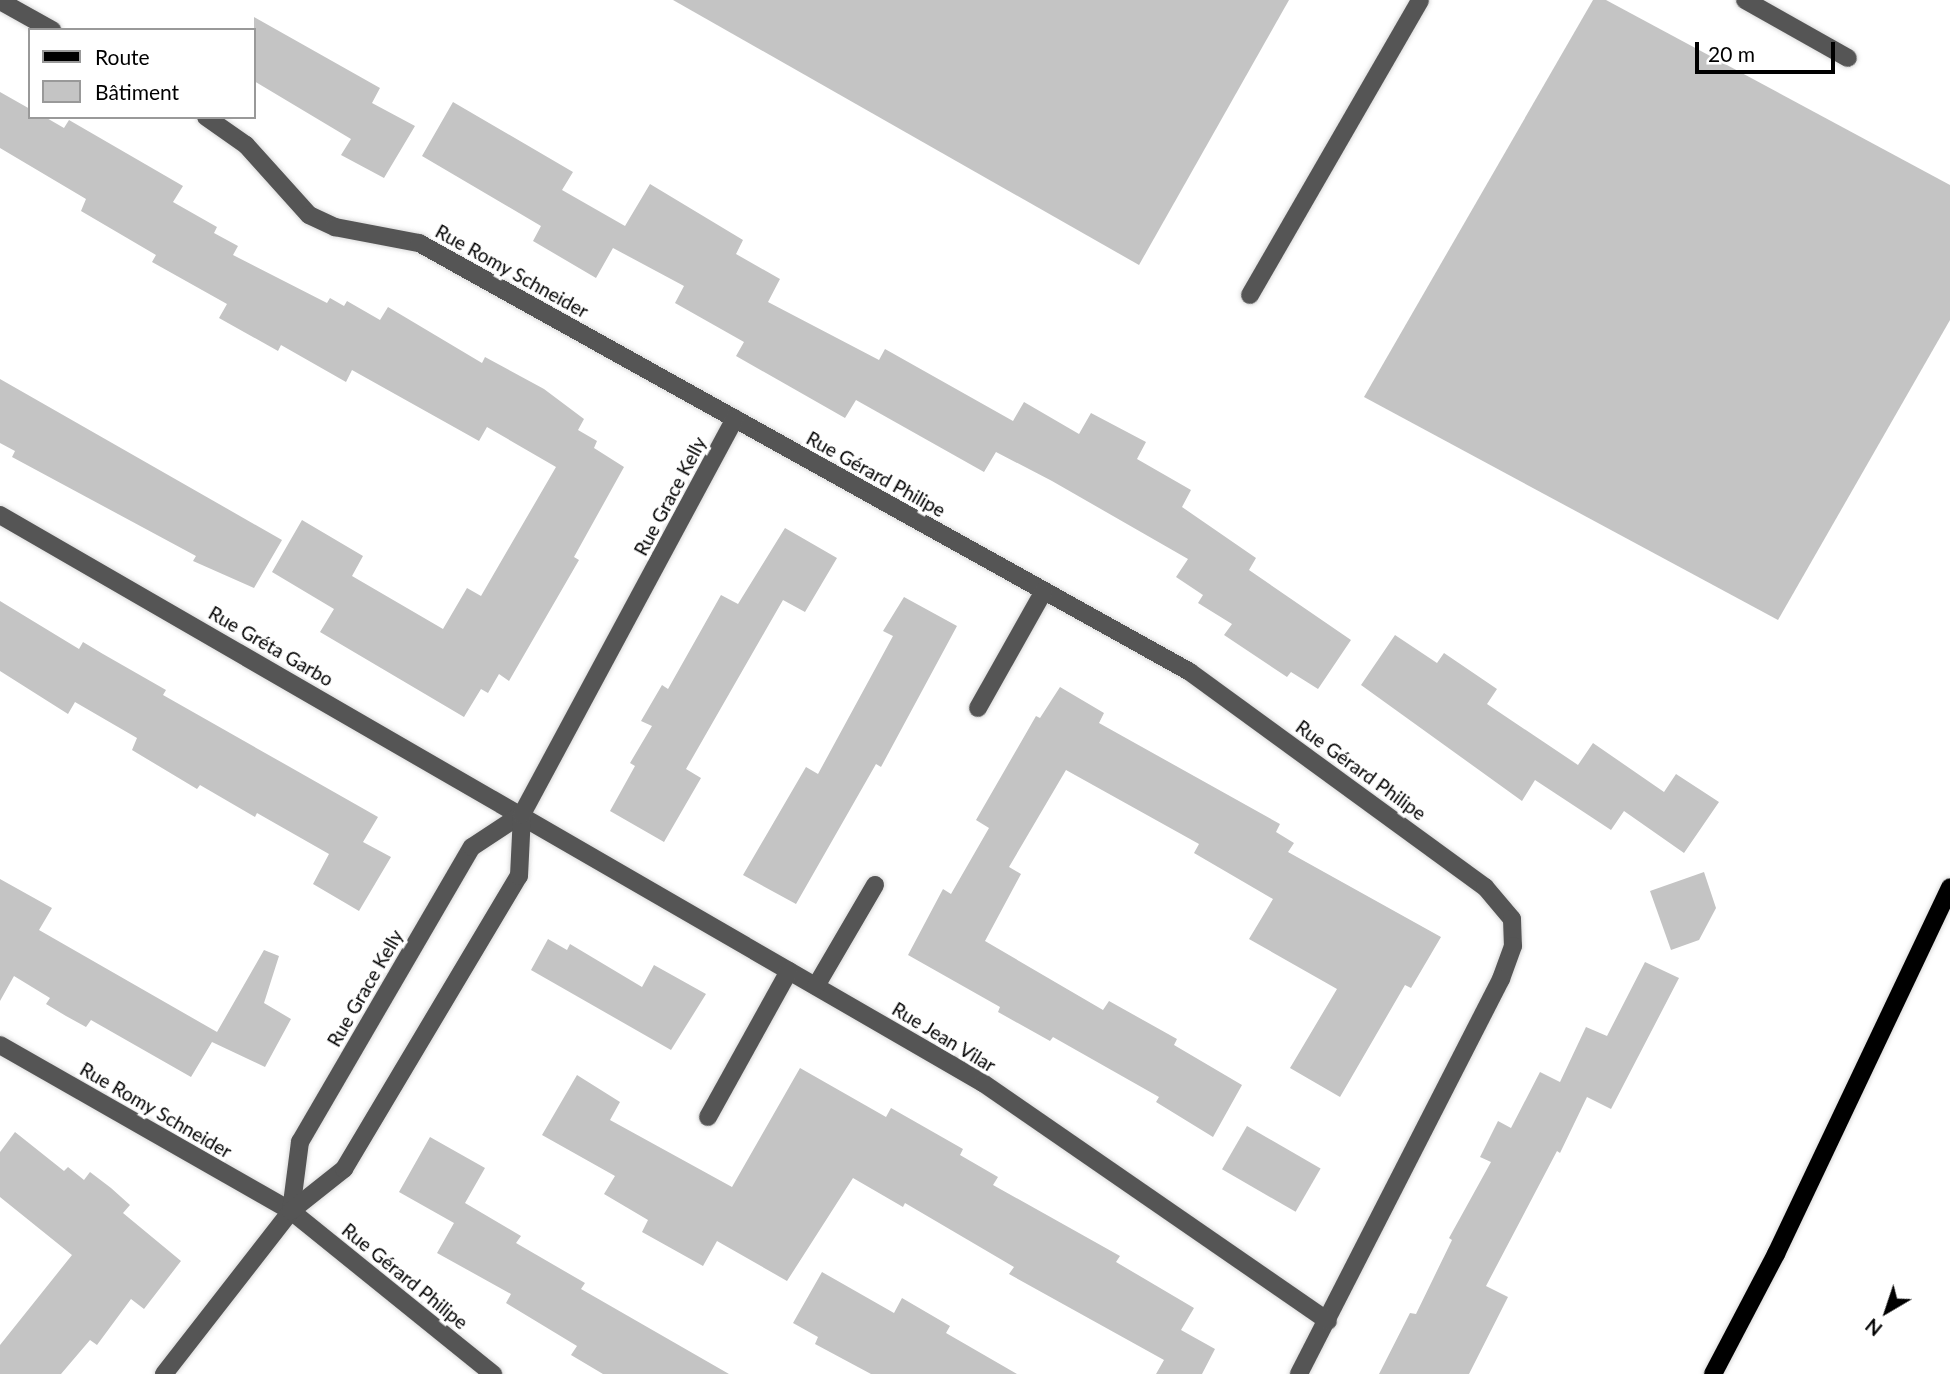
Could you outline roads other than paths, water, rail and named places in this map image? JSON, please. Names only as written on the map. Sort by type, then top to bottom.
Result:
[{"type":"main road","points":[[1713,1374],[1776,1254],[1950,887]]},
{"type":"street","points":[[1250,295],[1420,0]]},
{"type":"street","points":[[1745,0],[1848,58]]},
{"type":"street","points":[[0,1],[48,28]]},
{"type":"street","name":"Rue Romy Schneider","points":[[209,119],[246,145],[309,215],[335,227],[419,243],[735,419]]},
{"type":"street","name":"Rue Gérard Philipe","points":[[735,419],[1190,672],[1485,887],[1512,919],[1513,946],[1501,979],[1299,1374]]},
{"type":"street","name":"Rue Grace Kelly","points":[[164,1374],[291,1211],[344,1170],[519,876],[522,814],[735,419]]},
{"type":"street","name":"Rue Gréta Garbo","points":[[0,515],[522,814]]},
{"type":"street","points":[[978,708],[1044,591]]},
{"type":"street","name":"Rue Grace Kelly","points":[[291,1211],[300,1142],[313,1119],[472,847],[522,814]]},
{"type":"street","name":"Rue Jean Vilar","points":[[522,814],[983,1083],[1328,1321]]},
{"type":"street","points":[[816,986],[875,885]]},
{"type":"street","points":[[708,1117],[789,971]]},
{"type":"street","name":"Rue Romy Schneider","points":[[0,1045],[291,1211]]},
{"type":"street","name":"Rue Gérard Philipe","points":[[291,1211],[493,1374]]}]
